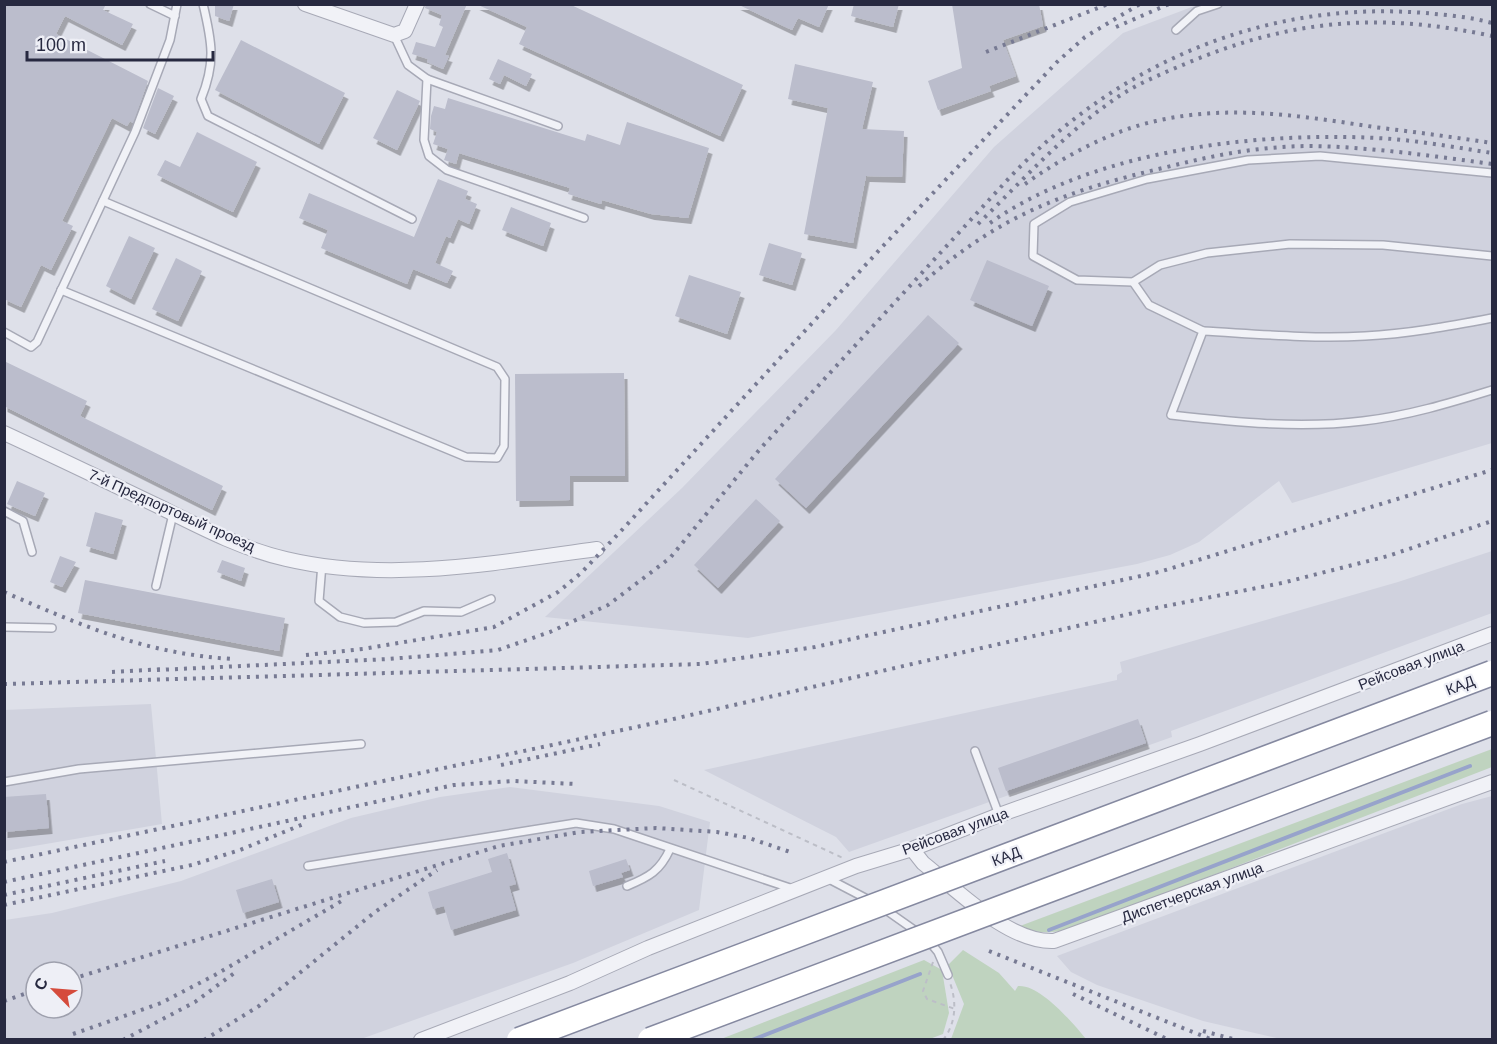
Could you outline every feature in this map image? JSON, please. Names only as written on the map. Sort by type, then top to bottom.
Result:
[{"type":"highway","name":"КАД","points":[[519,1040],[1492,673]]},
{"type":"highway","points":[[650,1040],[1492,723]]},
{"type":"street","points":[[305,4],[394,35],[405,31],[417,4]]},
{"type":"street","name":"7-й Предпортовый проезд","points":[[4,432],[173,514],[252,548],[286,559],[403,570],[452,568],[597,549]]},
{"type":"street","name":"Рейсовая улица","points":[[421,1040],[570,983],[648,948],[856,866],[912,849],[999,814],[1200,744],[1492,634]]},
{"type":"street","name":"Диспетчерская улица","points":[[912,849],[923,863],[1017,934],[1040,942],[1053,941],[1492,782]]},
{"type":"lane","points":[[150,4],[174,16]]},
{"type":"lane","points":[[4,332],[31,346],[37,342],[135,132],[170,40],[177,4]]},
{"type":"lane","points":[[203,4],[213,49],[209,80],[201,99],[208,116],[411,219]]},
{"type":"lane","points":[[1176,30],[1197,11],[1218,4]]},
{"type":"lane","points":[[394,35],[408,65],[427,79],[558,126]]},
{"type":"lane","points":[[427,79],[424,140],[429,156],[447,170],[584,218]]},
{"type":"lane","points":[[1492,173],[1320,156],[1248,160],[1125,185],[1070,202],[1034,224],[1033,256],[1077,280],[1133,282],[1160,265],[1207,253],[1290,243],[1383,245],[1492,256]]},
{"type":"lane","points":[[62,290],[466,457],[497,458],[504,446],[505,379],[497,367],[103,201]]},
{"type":"lane","points":[[1133,282],[1149,304],[1203,331],[1271,335],[1365,336],[1492,318]]},
{"type":"lane","points":[[1203,331],[1171,415],[1257,424],[1344,423],[1414,413],[1492,390]]},
{"type":"lane","points":[[4,511],[23,521],[32,552]]},
{"type":"lane","points":[[156,586],[173,514]]},
{"type":"lane","points":[[322,564],[319,601],[340,617],[364,622],[396,622],[424,611],[461,612],[490,599]]},
{"type":"lane","points":[[4,627],[52,628]]},
{"type":"lane","points":[[4,782],[79,769],[361,744]]},
{"type":"lane","points":[[975,751],[999,814]]},
{"type":"lane","points":[[308,866],[576,824],[614,829],[797,891]]},
{"type":"lane","points":[[627,886],[652,875],[662,865],[670,849]]},
{"type":"lane","points":[[827,878],[850,888],[907,923],[938,952],[948,975]]},
{"type":"path","points":[[674,780],[722,800],[856,866]]},
{"type":"path","points":[[938,952],[930,966],[924,992],[927,999],[933,1003],[955,1009]]},
{"type":"path","points":[[943,1040],[953,1024],[955,1009],[953,989],[948,975]]},
{"type":"shaded area","points":[[1197,5],[1492,5],[1492,443],[1292,503],[1279,481],[1199,542],[1170,555],[1137,564],[748,638],[545,617],[682,488],[836,330],[994,147],[1123,33]]},
{"type":"shaded area","points":[[1492,551],[1492,613],[1171,731],[1172,737],[849,852],[836,837],[704,770],[1117,680],[1117,675],[1122,672],[1120,662],[1398,582]]},
{"type":"shaded area","points":[[151,704],[162,824],[5,851],[4,710]]},
{"type":"shaded area","points":[[510,787],[659,806],[710,822],[699,910],[573,963],[361,1039],[5,1040],[5,920],[52,913],[181,881],[351,818],[440,797]]},
{"type":"shaded area","points":[[1492,796],[1492,1039],[1281,1039],[1203,1021],[1097,985],[1071,972],[1057,956],[1462,804]]},
{"type":"green space","points":[[1492,749],[1492,767],[1113,914],[1055,932],[1043,932],[1020,926]]},
{"type":"green space","points":[[963,950],[999,973],[1015,991],[1018,986],[1027,987],[1046,998],[1086,1039],[951,1039],[964,1004],[948,965]]},
{"type":"green space","points":[[924,960],[942,970],[949,1013],[943,1034],[927,1040],[721,1039]]},
{"type":"building","points":[[4,4],[106,4],[103,10],[133,24],[122,45],[65,16],[56,34],[148,81],[133,123],[130,121],[127,126],[112,118],[62,221],[73,226],[51,270],[41,265],[21,307],[4,299]]},
{"type":"building","points":[[215,4],[234,4],[229,21],[215,16]]},
{"type":"building","points":[[426,4],[467,4],[445,55],[449,56],[443,69],[427,62],[428,59],[412,54],[416,42],[435,47],[443,27],[439,25],[442,15],[425,8]]},
{"type":"building","points":[[476,4],[569,4],[743,85],[720,136],[519,44],[527,27]]},
{"type":"building","points":[[737,4],[829,4],[819,27],[798,18],[792,30]]},
{"type":"building","points":[[854,4],[899,4],[893,27],[851,16]]},
{"type":"building","points":[[952,4],[1039,4],[1043,26],[1003,40],[1016,76],[989,86],[991,91],[938,110],[928,81],[962,68]]},
{"type":"building","points":[[241,40],[345,93],[319,144],[215,90]]},
{"type":"building","points":[[498,59],[532,74],[526,86],[504,75],[500,84],[489,79]]},
{"type":"building","points":[[795,64],[873,82],[862,129],[904,131],[902,177],[866,176],[853,243],[804,234],[828,108],[788,99]]},
{"type":"building","points":[[158,88],[174,96],[155,134],[143,128]]},
{"type":"building","points":[[397,90],[420,101],[397,150],[373,138]]},
{"type":"building","points":[[448,98],[585,141],[587,134],[620,145],[627,122],[709,148],[688,218],[651,214],[602,200],[601,204],[568,194],[570,188],[459,153],[456,164],[444,160],[448,149],[433,144],[437,132],[430,129],[434,106],[445,109]]},
{"type":"building","points":[[197,132],[257,162],[233,212],[157,175],[165,160],[180,167]]},
{"type":"building","points":[[438,179],[468,191],[465,199],[477,204],[469,224],[458,219],[450,238],[446,236],[435,263],[453,271],[447,283],[413,269],[407,284],[321,248],[328,230],[299,218],[309,193],[414,237]]},
{"type":"building","points":[[511,207],[551,223],[543,246],[502,230]]},
{"type":"building","points":[[129,236],[155,248],[131,299],[106,286]]},
{"type":"building","points":[[769,243],[802,253],[792,285],[759,275]]},
{"type":"building","points":[[176,258],[202,271],[178,321],[152,309]]},
{"type":"building","points":[[987,260],[1049,286],[1032,326],[970,300]]},
{"type":"building","points":[[689,275],[741,292],[727,334],[675,316]]},
{"type":"building","points":[[928,315],[959,343],[806,508],[775,479]]},
{"type":"building","points":[[4,361],[87,401],[80,416],[223,486],[212,510],[4,406]]},
{"type":"building","points":[[624,373],[625,476],[570,476],[570,500],[516,501],[515,374]]},
{"type":"building","points":[[17,481],[45,493],[35,516],[7,504]]},
{"type":"building","points":[[756,499],[780,521],[718,588],[694,565]]},
{"type":"building","points":[[95,512],[123,520],[113,554],[86,546]]},
{"type":"building","points":[[60,556],[76,562],[62,587],[50,582]]},
{"type":"building","points":[[222,560],[245,568],[241,581],[217,572]]},
{"type":"building","points":[[85,580],[285,618],[279,651],[78,613]]},
{"type":"building","points":[[1138,719],[1146,743],[1006,791],[998,768]]},
{"type":"building","points":[[46,794],[49,828],[4,832],[4,797]]},
{"type":"building","points":[[507,853],[516,884],[509,886],[516,910],[451,930],[444,906],[433,909],[428,892],[492,872],[488,859]]},
{"type":"building","points":[[626,859],[630,870],[621,873],[623,877],[593,886],[589,871]]},
{"type":"building","points":[[272,879],[279,902],[243,913],[236,890]]},
{"type":"waterway","points":[[1049,930],[1470,766]]},
{"type":"waterway","points":[[752,1040],[920,974]]},
{"type":"railway","points":[[986,52],[1108,4]]},
{"type":"railway","points":[[306,655],[363,649],[494,627],[558,592],[581,573],[621,531],[883,246],[1057,62],[1085,37],[1140,4]]},
{"type":"railway","points":[[1116,27],[1169,4]]},
{"type":"railway","points":[[157,670],[389,659],[498,650],[550,632],[608,605],[670,558],[760,449],[1011,176],[1054,136],[1099,101],[1148,71],[1199,47],[1253,29],[1309,17],[1366,12],[1425,13],[1492,23]]},
{"type":"railway","points":[[978,224],[1059,144],[1112,101],[1148,80],[1224,49],[1262,37],[1299,29],[1374,22],[1451,28],[1492,36]]},
{"type":"railway","points":[[1025,184],[1071,155],[1121,131],[1156,121],[1211,113],[1293,116],[1492,143]]},
{"type":"railway","points":[[990,223],[1033,197],[1080,177],[1131,161],[1238,142],[1292,138],[1393,139],[1492,153]]},
{"type":"railway","points":[[919,286],[948,261],[977,241],[1035,209],[1096,186],[1203,159],[1256,149],[1311,146],[1379,150],[1492,164]]},
{"type":"railway","points":[[4,684],[701,664],[815,647],[1159,572],[1492,470]]},
{"type":"railway","points":[[4,862],[669,720],[1151,609],[1282,583],[1388,556],[1492,521]]},
{"type":"railway","points":[[4,592],[88,627],[143,645],[201,656],[233,659]]},
{"type":"railway","points":[[112,672],[166,669]]},
{"type":"railway","points":[[501,765],[600,744]]},
{"type":"railway","points":[[4,882],[454,785],[513,781],[576,784]]},
{"type":"railway","points":[[4,905],[192,865],[240,850],[306,823]]},
{"type":"railway","points":[[84,975],[499,846],[580,832],[656,828],[717,832],[749,838],[793,853]]},
{"type":"railway","points":[[4,895],[165,861]]},
{"type":"railway","points":[[204,1040],[259,1006],[375,912],[437,870]]},
{"type":"railway","points":[[73,1034],[161,1003],[215,975],[345,899]]},
{"type":"railway","points":[[989,951],[1213,1040]]},
{"type":"railway","points":[[123,1040],[195,1002],[237,971]]},
{"type":"railway","points":[[4,1001],[24,994]]},
{"type":"railway","points":[[1073,994],[1169,1040]]},
{"type":"railway","points":[[1203,1031],[1237,1040]]}]
